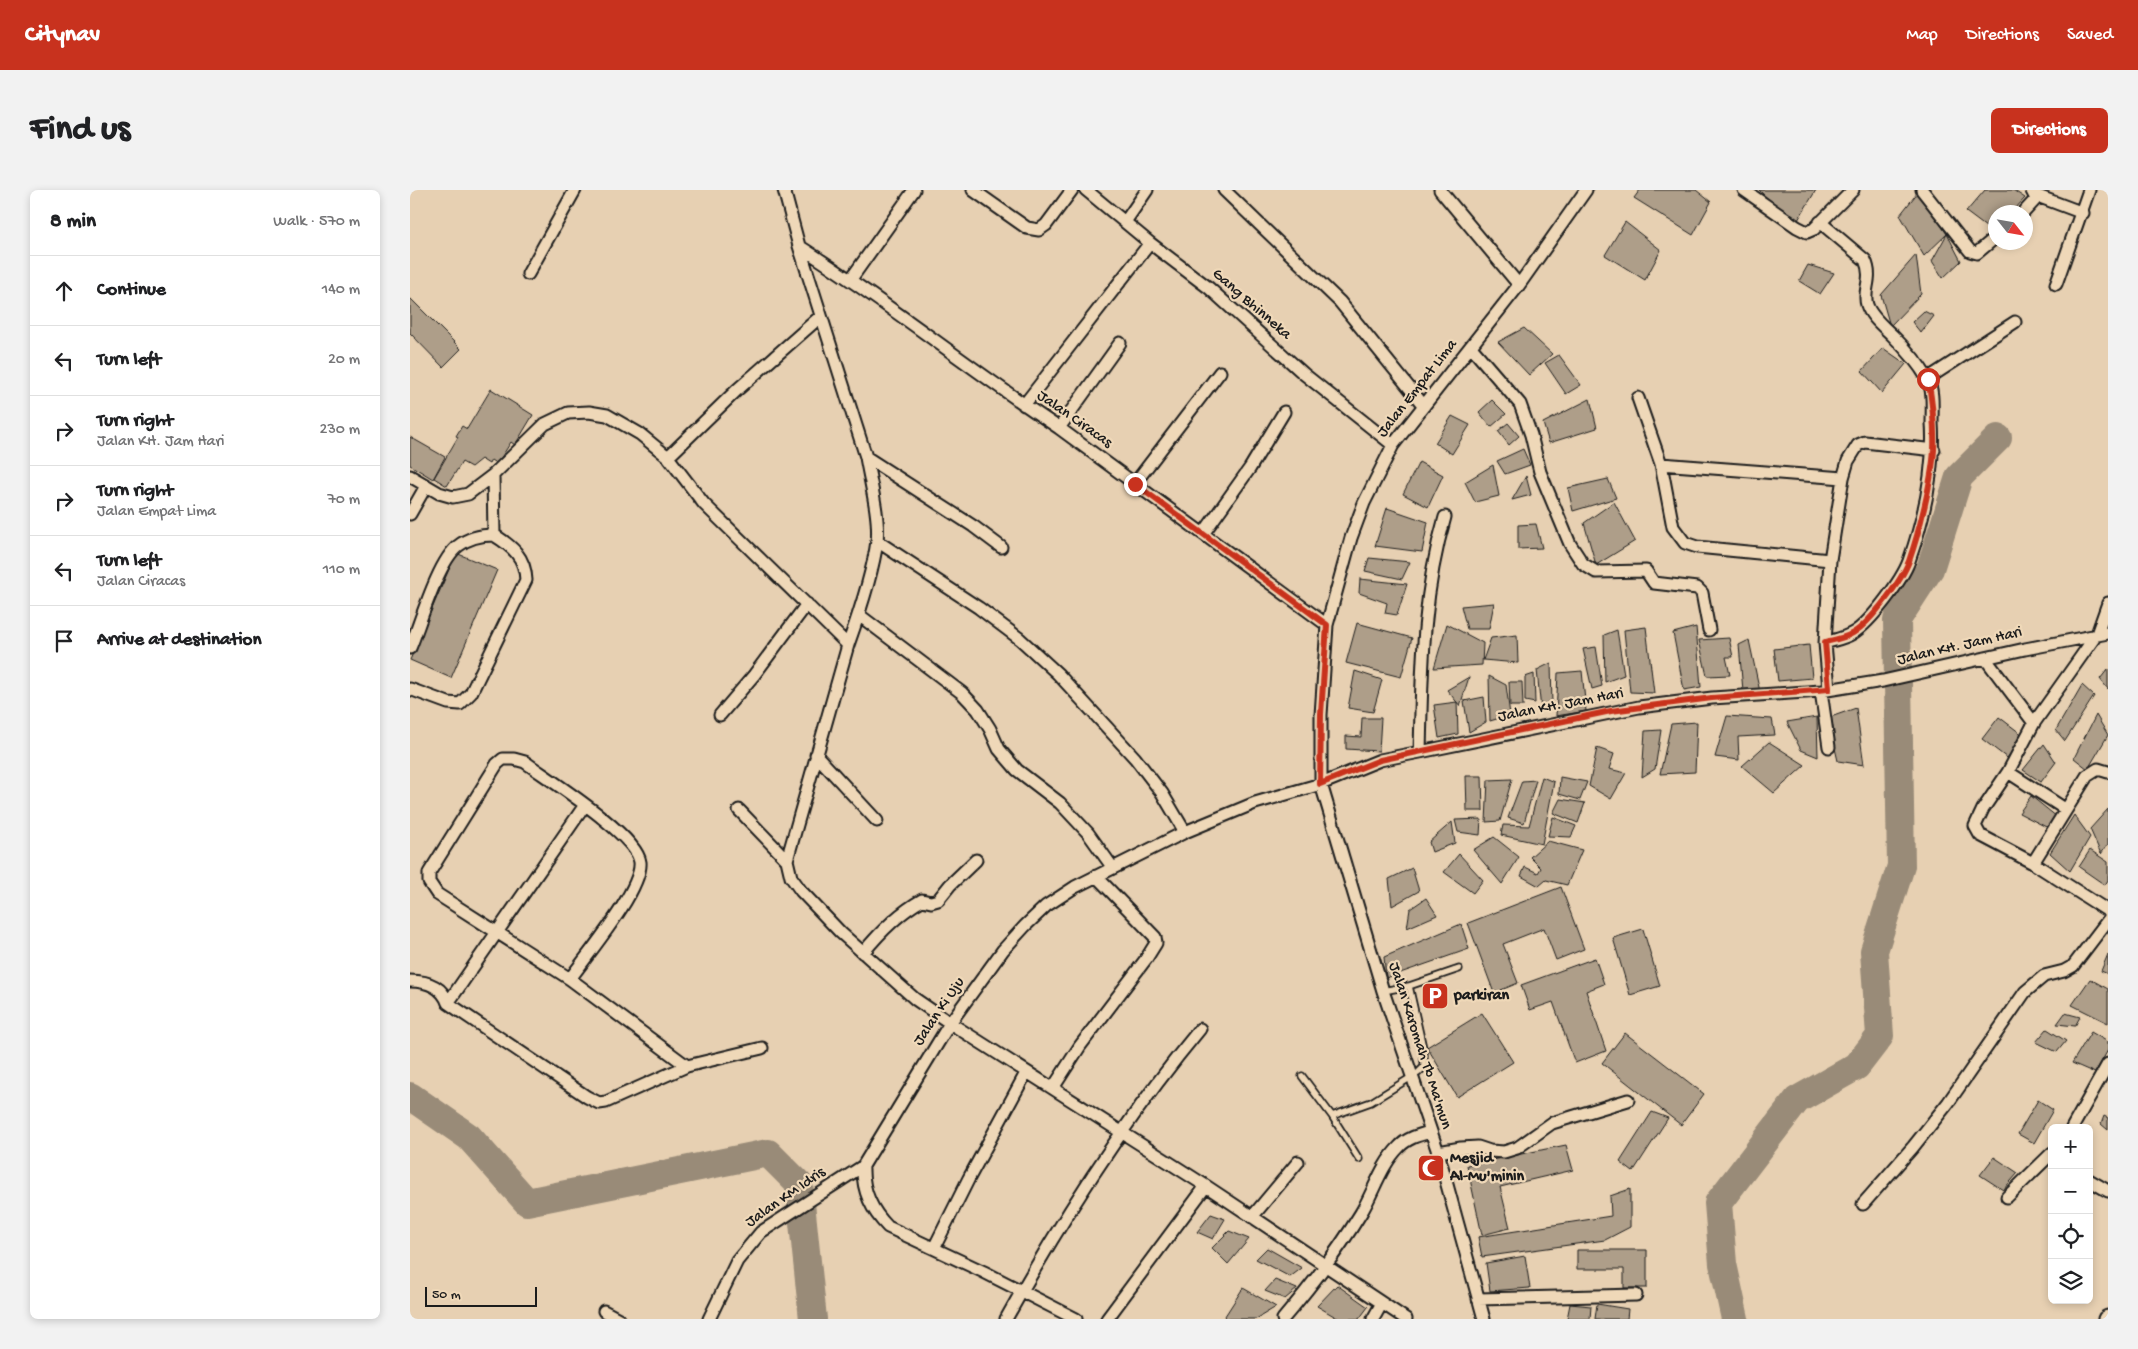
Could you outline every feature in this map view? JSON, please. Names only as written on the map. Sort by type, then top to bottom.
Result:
[{"type":"street","points":[[528,274],[575,190]]},
{"type":"street","points":[[784,190],[799,246],[866,457],[877,540],[859,614],[848,645],[787,860],[791,877],[801,892],[841,933],[916,999],[1026,1073],[1053,1088],[1206,1186],[1406,1319]]},
{"type":"street","points":[[851,280],[914,190]]},
{"type":"street","points":[[973,190],[1027,228],[1039,230],[1072,190]]},
{"type":"street","name":"Gang Bhinneka","points":[[1086,190],[1150,243],[1209,288],[1304,374],[1393,445]]},
{"type":"street","points":[[1125,222],[1147,190]]},
{"type":"street","points":[[1224,190],[1340,302],[1424,406]]},
{"type":"street","points":[[1440,190],[1519,285]]},
{"type":"street","name":"Jalan Empat Lima","points":[[1320,784],[1321,714],[1327,625],[1351,538],[1364,503],[1393,445],[1519,285],[1586,190]]},
{"type":"street","points":[[1744,190],[1807,232],[1814,230],[1853,190]]},
{"type":"street","points":[[1922,190],[1970,251],[1977,252],[1988,243]]},
{"type":"street","points":[[2056,284],[2089,190]]},
{"type":"street","points":[[2033,192],[2082,213]]},
{"type":"street","points":[[2032,205],[2035,202],[2033,192]]},
{"type":"street","points":[[1820,222],[1865,260],[1870,277],[1866,303],[1872,314],[1898,341],[1928,379],[1931,394],[1934,450],[1926,497],[1908,563],[1879,608],[1862,626],[1853,633],[1825,642]]},
{"type":"street","points":[[1024,405],[1150,243]]},
{"type":"street","name":"Jalan Ciracas","points":[[799,246],[851,280],[1024,405],[1059,428],[1327,625]]},
{"type":"street","points":[[668,457],[737,390],[821,316]]},
{"type":"street","points":[[1928,379],[2015,322]]},
{"type":"street","points":[[1059,428],[1120,343]]},
{"type":"street","points":[[1471,347],[1520,404],[1531,435],[1540,472],[1570,544],[1583,564],[1596,572],[1646,571],[1654,583],[1697,588],[1702,593],[1710,630]]},
{"type":"street","points":[[1135,484],[1220,372]]},
{"type":"street","points":[[1638,398],[1661,464],[1673,528],[1685,543],[1697,547],[1830,560]]},
{"type":"street","points":[[410,476],[426,486],[453,497],[468,494],[493,475],[545,424],[568,413],[589,412],[607,415],[640,434],[668,457],[704,504],[848,645]]},
{"type":"street","points":[[1203,534],[1250,468],[1284,412]]},
{"type":"street","points":[[1829,747],[1825,690],[1825,642],[1830,560],[1843,478],[1848,461],[1858,445],[1865,442],[1934,450]]},
{"type":"street","points":[[866,457],[973,526],[1001,547]]},
{"type":"street","points":[[1661,464],[1843,478]]},
{"type":"street","points":[[493,475],[494,535]]},
{"type":"street","points":[[410,514],[426,486]]},
{"type":"street","points":[[1420,752],[1420,675],[1429,586],[1434,552],[1445,517]]},
{"type":"street","points":[[410,648],[445,561],[457,547],[482,535],[494,535],[511,546],[522,560],[526,580],[472,693],[460,704],[448,703],[410,689]]},
{"type":"street","points":[[877,540],[979,608],[1020,639],[1058,674],[1135,758],[1162,793],[1185,832]]},
{"type":"street","points":[[2108,603],[2103,633],[2034,723],[2008,772],[1983,809],[1975,826],[1980,834],[2033,863],[2108,911]]},
{"type":"street","points":[[720,715],[754,675],[807,604]]},
{"type":"street","points":[[859,614],[962,693],[971,702],[990,729],[999,749],[1017,770],[1060,803],[1088,833],[1113,868]]},
{"type":"street","name":"Jalan KH. Jam Hari","points":[[1320,784],[1380,760],[1639,707],[1712,698],[1825,690],[1883,681],[2103,633]]},
{"type":"street","points":[[1981,659],[2034,723]]},
{"type":"street","points":[[816,755],[877,821]]},
{"type":"street","points":[[570,979],[628,898],[637,878],[640,861],[628,840],[586,805],[525,762],[514,758],[503,759],[497,764],[429,873],[429,882],[437,894],[495,933],[570,979],[687,1066]]},
{"type":"street","points":[[2033,863],[2086,776],[2098,769],[2108,772]]},
{"type":"street","points":[[2008,772],[2065,809]]},
{"type":"street","name":"Jalan Ki Uju","points":[[863,1166],[950,1023],[1003,950],[1046,906],[1075,887],[1185,832],[1255,803],[1320,784]]},
{"type":"street","name":"Jalan Karomah Tb Ma'mun","points":[[1320,784],[1383,991],[1438,1152],[1484,1319]]},
{"type":"street","points":[[448,1002],[586,805]]},
{"type":"street","points":[[739,810],[787,860]]},
{"type":"street","points":[[864,953],[887,926],[910,907],[922,900],[931,902],[938,900],[950,885],[976,860]]},
{"type":"street","points":[[1053,1088],[1080,1046],[1146,960],[1156,943],[1155,937],[1096,876]]},
{"type":"street","points":[[1863,1204],[1914,1147],[2026,992],[2044,976],[2064,971],[2073,966],[2108,920]]},
{"type":"street","points":[[410,981],[434,986],[445,995],[448,1002],[587,1097],[599,1102],[606,1102],[687,1066],[762,1048]]},
{"type":"street","points":[[1006,1319],[1121,1131],[1162,1075],[1200,1029]]},
{"type":"street","points":[[2074,1124],[2108,1064]]},
{"type":"street","points":[[934,1248],[968,1178],[1026,1073]]},
{"type":"street","points":[[1438,1152],[1478,1147],[1490,1151],[1504,1152],[1517,1148],[1552,1123],[1628,1100]]},
{"type":"street","points":[[1284,1319],[1327,1266],[1362,1212],[1390,1157],[1408,1140],[1430,1132]]},
{"type":"street","points":[[2007,1197],[2048,1157]]},
{"type":"street","points":[[1252,1217],[1298,1162]]},
{"type":"street","points":[[863,1166],[862,1180],[877,1215],[888,1227],[1076,1319]]},
{"type":"street","name":"Jalan KM Idris","points":[[709,1319],[737,1261],[761,1232],[863,1166]]},
{"type":"street","points":[[2093,1182],[2108,1191]]},
{"type":"street","points":[[1107,1319],[1206,1186]]},
{"type":"street","points":[[1478,1299],[1636,1296]]},
{"type":"street","points":[[1373,1319],[1382,1303]]},
{"type":"street","points":[[604,1311],[619,1319]]},
{"type":"lane","points":[[1383,991],[1408,986],[1459,969]]},
{"type":"lane","points":[[1332,1116],[1371,1102],[1424,1067],[1425,1059],[1408,986]]},
{"type":"lane","points":[[1302,1076],[1332,1116],[1359,1159]]},
{"type":"building","points":[[1640,190],[1696,190],[1711,202],[1693,235],[1634,198]]},
{"type":"building","points":[[1759,190],[1816,190],[1795,225]]},
{"type":"building","points":[[1985,190],[2013,190],[2025,198],[2018,205],[1988,205],[1988,228],[1966,212]]},
{"type":"building","points":[[1918,192],[1947,234],[1924,256],[1900,215]]},
{"type":"building","points":[[1625,222],[1661,250],[1645,280],[1605,255]]},
{"type":"building","points":[[1947,234],[1961,261],[1943,278],[1932,261]]},
{"type":"building","points":[[1916,255],[1921,294],[1890,326],[1881,295]]},
{"type":"building","points":[[1808,265],[1834,273],[1820,294],[1799,281]]},
{"type":"building","points":[[410,298],[461,349],[443,367],[410,333]]},
{"type":"building","points":[[1924,311],[1934,316],[1921,333],[1912,322]]},
{"type":"building","points":[[1524,328],[1552,354],[1529,375],[1498,342]]},
{"type":"building","points":[[1883,348],[1906,364],[1882,393],[1862,371]]},
{"type":"building","points":[[1559,355],[1581,385],[1566,394],[1545,363]]},
{"type":"building","points":[[491,389],[533,415],[515,445],[511,442],[497,464],[491,460],[489,464],[481,459],[471,467],[462,462],[447,486],[434,478],[458,437],[456,436],[462,426],[467,429]]},
{"type":"building","points":[[1590,399],[1597,428],[1549,443],[1543,423]]},
{"type":"building","points":[[1492,400],[1506,414],[1491,427],[1479,412]]},
{"type":"building","points":[[1452,416],[1470,425],[1452,454],[1435,443]]},
{"type":"building","points":[[1508,423],[1519,436],[1509,445],[1498,431]]},
{"type":"building","points":[[410,437],[445,457],[433,479],[410,465]]},
{"type":"building","points":[[1523,449],[1530,465],[1505,474],[1497,461]]},
{"type":"building","points":[[1419,462],[1443,475],[1428,507],[1403,494]]},
{"type":"building","points":[[1493,465],[1499,496],[1475,502],[1465,482]]},
{"type":"building","points":[[1526,476],[1531,495],[1512,500]]},
{"type":"building","points":[[1608,479],[1616,498],[1573,511],[1568,488]]},
{"type":"building","points":[[1614,502],[1635,541],[1596,565],[1584,523]]},
{"type":"building","points":[[1387,508],[1428,522],[1422,552],[1375,546]]},
{"type":"building","points":[[1536,524],[1542,548],[1518,549],[1518,525]]},
{"type":"building","points":[[456,553],[497,570],[451,678],[410,660]]},
{"type":"building","points":[[1369,558],[1410,562],[1402,579],[1365,571]]},
{"type":"building","points":[[1360,579],[1407,584],[1397,615],[1385,613],[1387,603],[1359,593]]},
{"type":"building","points":[[1494,603],[1489,629],[1467,629],[1461,606]]},
{"type":"building","points":[[1357,623],[1412,638],[1401,677],[1346,663]]},
{"type":"building","points":[[1447,624],[1483,643],[1482,665],[1434,668]]},
{"type":"building","points":[[1646,627],[1654,693],[1630,692],[1624,630]]},
{"type":"building","points":[[1696,627],[1701,687],[1684,690],[1673,633]]},
{"type":"building","points":[[1617,630],[1624,675],[1605,682],[1604,635]]},
{"type":"building","points":[[1517,635],[1518,663],[1483,660],[1491,638]]},
{"type":"building","points":[[1729,638],[1733,657],[1726,657],[1730,675],[1707,676],[1699,640]]},
{"type":"building","points":[[1749,640],[1760,692],[1743,691],[1739,645]]},
{"type":"building","points":[[1809,645],[1812,678],[1778,681],[1774,649]]},
{"type":"building","points":[[1596,647],[1602,686],[1592,689],[1583,649]]},
{"type":"building","points":[[1551,663],[1552,705],[1541,710],[1537,670]]},
{"type":"building","points":[[2108,669],[2108,689],[2100,679]]},
{"type":"building","points":[[1355,671],[1382,680],[1373,712],[1348,708]]},
{"type":"building","points":[[1582,671],[1586,711],[1556,716],[1558,673]]},
{"type":"building","points":[[1534,674],[1535,703],[1525,701],[1525,677]]},
{"type":"building","points":[[1489,676],[1506,685],[1510,715],[1490,721]]},
{"type":"building","points":[[1469,677],[1460,706],[1447,690]]},
{"type":"building","points":[[1509,682],[1522,682],[1523,706],[1510,706]]},
{"type":"building","points":[[2082,685],[2094,696],[2065,741],[2056,730]]},
{"type":"building","points":[[1484,697],[1486,722],[1469,732],[1464,701]]},
{"type":"building","points":[[1457,702],[1458,734],[1439,738],[1434,705]]},
{"type":"building","points":[[1856,708],[1864,765],[1838,761],[1828,718]]},
{"type":"building","points":[[2096,715],[2108,735],[2088,769],[2074,758]]},
{"type":"building","points":[[1727,716],[1772,719],[1775,735],[1738,737],[1739,760],[1715,757]]},
{"type":"building","points":[[1817,717],[1818,757],[1801,750],[1787,722]]},
{"type":"building","points":[[1999,717],[2024,736],[2007,758],[1982,739]]},
{"type":"building","points":[[1362,718],[1381,718],[1379,751],[1346,749],[1346,736],[1361,737]]},
{"type":"building","points":[[1697,722],[1695,772],[1660,774],[1671,724]]},
{"type":"building","points":[[1661,730],[1655,769],[1642,777],[1645,731]]},
{"type":"building","points":[[1769,742],[1805,765],[1774,793],[1742,766]]},
{"type":"building","points":[[2044,744],[2056,762],[2041,782],[2023,770]]},
{"type":"building","points":[[1597,748],[1614,754],[1609,769],[1626,773],[1611,799],[1589,786]]},
{"type":"building","points":[[1466,776],[1482,776],[1483,811],[1467,811]]},
{"type":"building","points":[[1542,777],[1554,782],[1542,844],[1501,835],[1503,825],[1529,826]]},
{"type":"building","points":[[1560,777],[1587,782],[1580,800],[1559,794]]},
{"type":"building","points":[[1512,779],[1500,821],[1486,822],[1488,780]]},
{"type":"building","points":[[1536,780],[1524,823],[1508,818],[1522,781]]},
{"type":"building","points":[[2031,796],[2057,817],[2050,829],[2019,813]]},
{"type":"building","points":[[1560,799],[1585,803],[1578,823],[1553,813]]},
{"type":"building","points":[[2108,809],[2108,844],[2101,854],[2090,829]]},
{"type":"building","points":[[2074,815],[2090,837],[2070,871],[2050,853]]},
{"type":"building","points":[[1553,817],[1576,826],[1571,837],[1548,836]]},
{"type":"building","points":[[1481,819],[1480,835],[1458,832],[1455,820]]},
{"type":"building","points":[[1452,822],[1455,843],[1432,852],[1429,842]]},
{"type":"building","points":[[1494,837],[1519,857],[1502,884],[1473,850]]},
{"type":"building","points":[[1548,841],[1582,850],[1567,885],[1546,880],[1539,886],[1521,876],[1525,867],[1538,873],[1541,868],[1530,857]]},
{"type":"building","points":[[2090,850],[2108,862],[2108,880],[2105,885],[2079,867]]},
{"type":"building","points":[[1459,854],[1483,880],[1473,893],[1444,872]]},
{"type":"building","points":[[1412,868],[1419,891],[1392,906],[1389,879]]},
{"type":"building","points":[[1561,887],[1584,949],[1556,960],[1544,928],[1503,944],[1518,983],[1494,993],[1468,923]]},
{"type":"building","points":[[1426,898],[1437,915],[1407,928],[1410,909]]},
{"type":"building","points":[[1461,924],[1469,949],[1386,978],[1384,957]]},
{"type":"building","points":[[1643,929],[1660,986],[1630,995],[1613,938]]},
{"type":"building","points":[[2108,954],[2108,974],[2101,971]]},
{"type":"building","points":[[1595,958],[1604,984],[1586,991],[1606,1051],[1575,1063],[1553,1002],[1530,1010],[1521,985]]},
{"type":"building","points":[[2090,979],[2108,989],[2108,1023],[2072,1005]]},
{"type":"building","points":[[1482,1013],[1513,1062],[1457,1097],[1427,1047]]},
{"type":"building","points":[[2065,1013],[2080,1017],[2075,1026],[2057,1024]]},
{"type":"building","points":[[2047,1029],[2066,1041],[2057,1052],[2036,1042]]},
{"type":"building","points":[[2091,1032],[2108,1042],[2108,1050],[2095,1073],[2072,1063]]},
{"type":"building","points":[[1625,1033],[1704,1094],[1681,1125],[1602,1063]]},
{"type":"building","points":[[2038,1100],[2053,1110],[2034,1143],[2018,1134]]},
{"type":"building","points":[[1652,1112],[1668,1118],[1633,1172],[1620,1162]]},
{"type":"building","points":[[2104,1116],[2108,1118],[2108,1130],[2101,1124]]},
{"type":"building","points":[[1566,1145],[1573,1170],[1500,1187],[1510,1228],[1482,1235],[1467,1165]]},
{"type":"building","points":[[1994,1157],[2018,1173],[2003,1190],[1980,1175]]},
{"type":"building","points":[[1630,1189],[1630,1227],[1605,1240],[1482,1257],[1478,1237],[1611,1216],[1610,1196]]},
{"type":"building","points":[[1211,1214],[1225,1219],[1213,1239],[1197,1232]]},
{"type":"building","points":[[1229,1231],[1249,1239],[1228,1264],[1212,1248]]},
{"type":"building","points":[[1267,1248],[1302,1268],[1290,1277],[1256,1259]]},
{"type":"building","points":[[1577,1250],[1647,1250],[1647,1288],[1624,1288],[1624,1269],[1577,1269]]},
{"type":"building","points":[[1525,1256],[1530,1288],[1490,1291],[1486,1263]]},
{"type":"building","points":[[1275,1280],[1297,1289],[1285,1299],[1265,1291]]},
{"type":"building","points":[[1337,1285],[1368,1307],[1359,1319],[1339,1319],[1317,1306]]},
{"type":"building","points":[[1243,1288],[1276,1307],[1256,1319],[1223,1319]]},
{"type":"building","points":[[1570,1304],[1591,1306],[1590,1319],[1567,1319]]},
{"type":"building","points":[[1597,1304],[1628,1309],[1627,1319],[1595,1319]]},
{"type":"waterway","points":[[1735,1319],[1723,1264],[1718,1203],[1797,1100],[1857,1066],[1880,1036],[1874,951],[1901,866],[1897,620],[1930,569],[1959,477],[1998,438]]},
{"type":"waterway","points":[[410,1096],[469,1137],[527,1202],[768,1153],[799,1184],[813,1319]]},
{"type":"place","name":"parkiran","points":[[1435,996]]},
{"type":"place","name":"Mesjid Al-Mu'minin","points":[[1431,1168]]},
{"type":"route","points":[[1135,484],[1327,625],[1321,714],[1320,784],[1380,760],[1611,711],[1712,698],[1829,689],[1825,642],[1853,633],[1862,626],[1879,608],[1908,563],[1926,497],[1934,450],[1931,394],[1928,379]]}]
